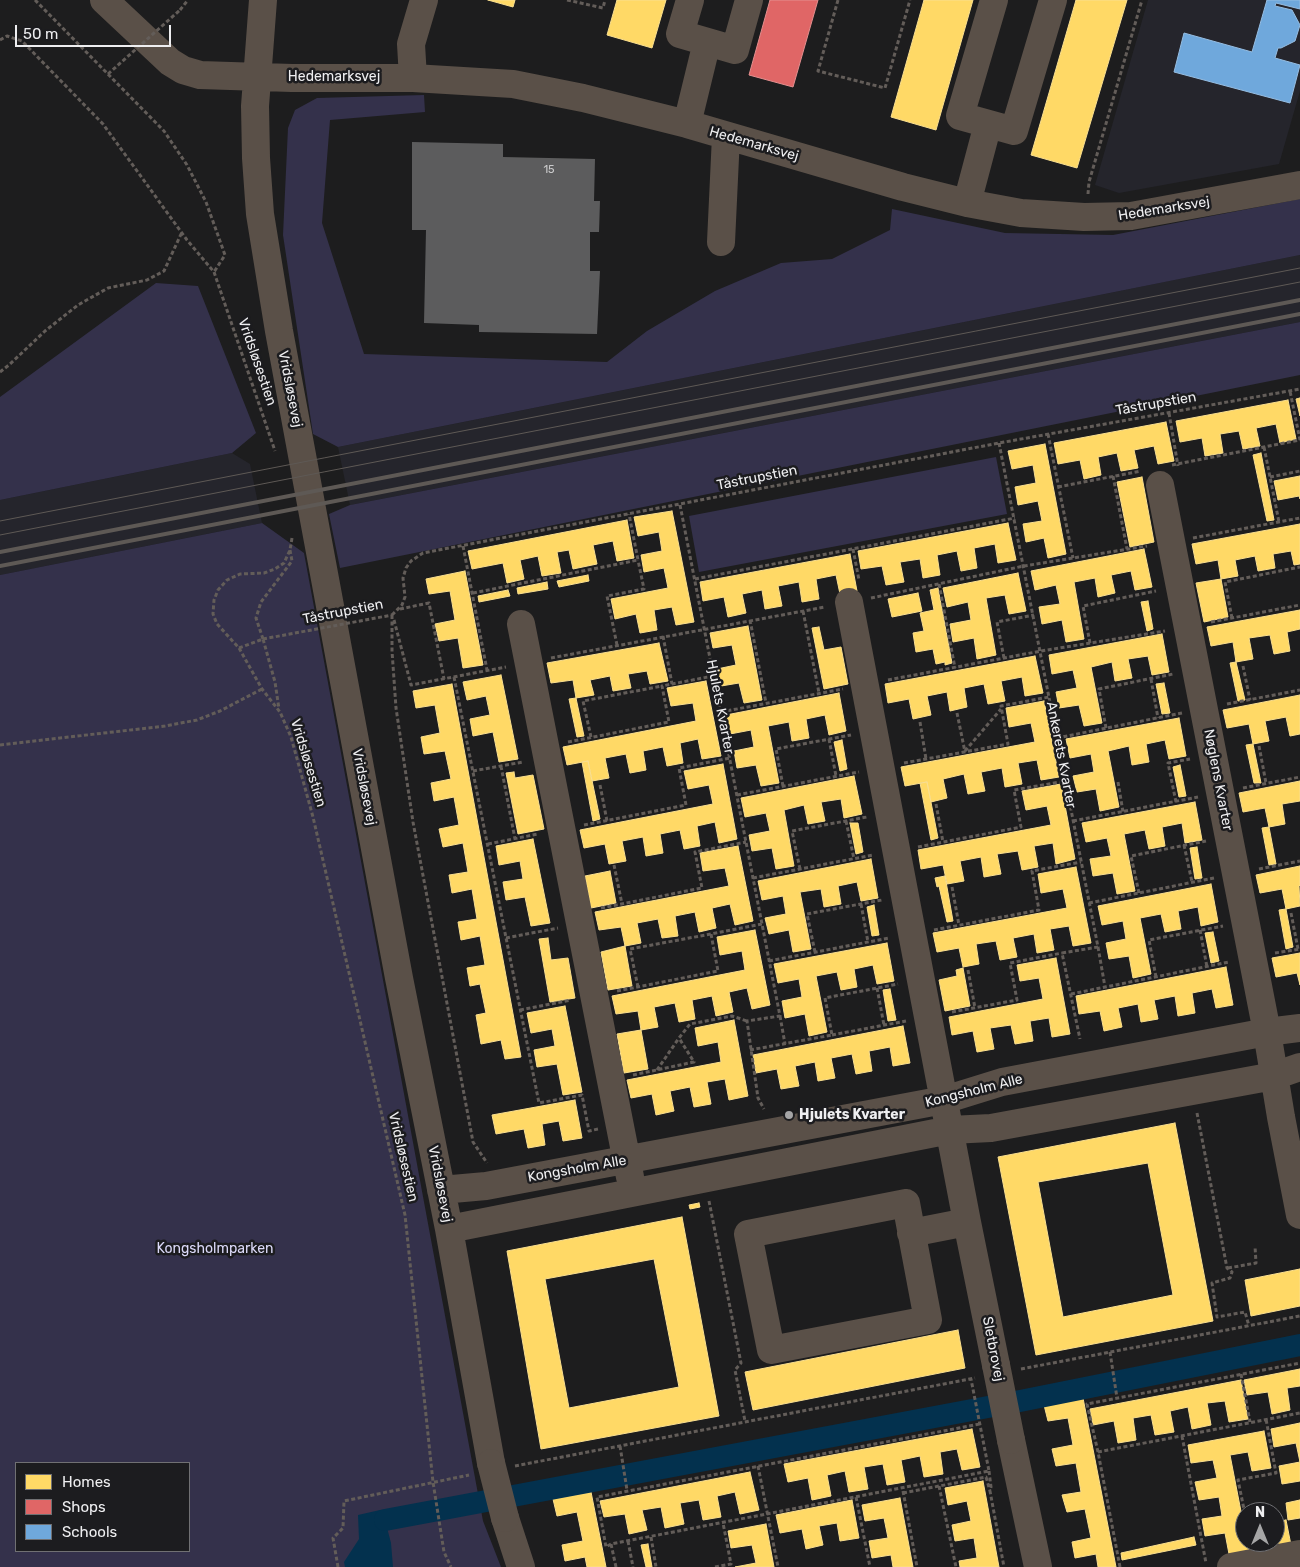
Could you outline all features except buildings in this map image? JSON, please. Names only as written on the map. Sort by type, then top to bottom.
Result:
[{"type":"street","name":"Hedemarksvej","points":[[104,0],[170,62],[183,70],[200,75],[413,78],[513,84],[583,98],[687,124],[903,187],[967,203],[1021,213],[1084,217],[1131,216],[1300,185]]},
{"type":"street","name":"Vridsløsevej","points":[[263,0],[256,76],[256,158],[260,214],[279,331],[397,968],[449,1229],[490,1468],[521,1567]]},
{"type":"street","points":[[413,78],[411,44],[424,0]]},
{"type":"street","points":[[690,0],[680,34],[734,50],[749,0]]},
{"type":"street","points":[[994,0],[960,116],[1014,131],[1052,0]]},
{"type":"street","points":[[687,124],[707,42]]},
{"type":"street","points":[[967,203],[988,124]]},
{"type":"street","points":[[721,242],[726,136]]},
{"type":"street","name":"Nøglens Kvarter","points":[[1159,473],[1246,921],[1300,1215]]},
{"type":"street","points":[[856,601],[865,685],[950,1130]]},
{"type":"street","points":[[521,624],[633,1192]]},
{"type":"street","name":"Kongsholm Alle","points":[[441,1190],[486,1186],[627,1160],[944,1100],[1002,1082],[1267,1032],[1300,1028]]},
{"type":"street","points":[[449,1229],[950,1130],[991,1128],[1274,1076],[1300,1067]]},
{"type":"street","name":"Sletbrovej","points":[[950,1130],[1038,1567]]},
{"type":"street","points":[[906,1203],[911,1233],[928,1320],[771,1350],[748,1234],[906,1203]]},
{"type":"street","points":[[911,1233],[967,1222]]},
{"type":"street","points":[[1231,1567],[1300,1554]]},
{"type":"path","points":[[35,0],[164,131],[187,165],[206,202],[225,255],[214,272]]},
{"type":"path","points":[[108,74],[180,10],[188,0]]},
{"type":"path","points":[[567,0],[603,8],[606,0]]},
{"type":"path","points":[[838,0],[818,71],[885,88],[910,0]]},
{"type":"path","points":[[1084,217],[1089,182],[1142,0]]},
{"type":"path","name":"Vridsløsestien","points":[[0,40],[7,36],[22,41],[104,124],[182,232],[214,272],[276,453]]},
{"type":"path","points":[[0,372],[9,366],[45,331],[78,305],[108,288],[148,280],[164,271],[182,232]]},
{"type":"path","name":"Tåstrupstien","points":[[239,648],[262,639],[392,615],[399,609],[405,597],[403,578],[406,568],[410,561],[423,553],[999,443],[1300,389]]},
{"type":"path","points":[[1058,487],[1113,476],[1159,473],[1177,464],[1300,440],[1290,391]]},
{"type":"path","points":[[1169,413],[1177,464]]},
{"type":"path","points":[[1048,434],[1073,558]]},
{"type":"path","name":"Ankerets Kvarter","points":[[999,443],[1105,987]]},
{"type":"path","points":[[1264,447],[1279,522]]},
{"type":"path","points":[[1270,477],[1300,471]]},
{"type":"path","points":[[1113,476],[1127,549]]},
{"type":"path","name":"Hjulets Kvarter","points":[[680,504],[785,1044]]},
{"type":"path","points":[[617,645],[607,596],[644,588],[629,514]]},
{"type":"path","points":[[694,579],[1014,518]]},
{"type":"path","points":[[392,615],[411,685],[856,601],[1024,566],[1171,542],[1300,518]]},
{"type":"path","points":[[279,710],[275,682],[256,618],[261,602],[292,561],[290,529]]},
{"type":"path","points":[[463,546],[487,670]]},
{"type":"path","points":[[853,549],[856,601]]},
{"type":"path","name":"Vridsløsestien","points":[[290,550],[284,563],[274,569],[264,573],[240,574],[227,580],[218,590],[214,600],[213,614],[217,624],[239,648],[262,689],[279,710],[291,737],[313,817],[405,1214],[433,1482],[444,1552],[451,1567]]},
{"type":"path","points":[[473,593],[638,560]]},
{"type":"path","points":[[1232,618],[1225,582],[1300,567]]},
{"type":"path","points":[[939,584],[955,668]]},
{"type":"path","points":[[1090,643],[1083,606],[1180,587]]},
{"type":"path","points":[[399,609],[429,603],[444,679]]},
{"type":"path","points":[[720,712],[1041,651],[1188,627],[1300,605]]},
{"type":"path","points":[[804,610],[819,694]]},
{"type":"path","points":[[392,615],[392,651],[396,708],[413,822],[473,1142],[485,1162],[492,1164]]},
{"type":"path","points":[[1004,658],[997,622],[1034,615]]},
{"type":"path","points":[[750,620],[766,703]]},
{"type":"path","points":[[663,636],[672,684]]},
{"type":"path","points":[[1243,666],[1250,700]]},
{"type":"path","points":[[1106,728],[1099,689],[1196,670]]},
{"type":"path","points":[[591,737],[583,701],[713,676]]},
{"type":"path","points":[[454,677],[539,1103],[582,1095],[589,1131],[620,1125]]},
{"type":"path","points":[[1151,679],[1158,718]]},
{"type":"path","points":[[545,746],[669,722],[662,686]]},
{"type":"path","points":[[0,745],[165,726],[196,720],[262,689]]},
{"type":"path","points":[[737,795],[1008,744],[1000,706],[1049,697]]},
{"type":"path","points":[[965,752],[1001,710]]},
{"type":"path","points":[[957,713],[965,752]]},
{"type":"path","points":[[920,722],[926,759]]},
{"type":"path","points":[[783,786],[776,749],[874,731]]},
{"type":"path","points":[[829,740],[836,776]]},
{"type":"path","points":[[1259,746],[1266,783]]},
{"type":"path","points":[[1176,802],[1168,763],[1213,754]]},
{"type":"path","points":[[488,844],[686,805],[679,768],[730,758]]},
{"type":"path","points":[[473,771],[523,762]]},
{"type":"path","points":[[501,766],[515,839]]},
{"type":"path","points":[[1074,821],[1300,777]]},
{"type":"path","points":[[753,878],[1021,827],[1014,790],[1066,781]]},
{"type":"path","points":[[1118,782],[1123,812]]},
{"type":"path","points":[[600,785],[607,821]]},
{"type":"path","points":[[936,804],[943,842]]},
{"type":"path","points":[[800,869],[792,832],[890,813]]},
{"type":"path","points":[[846,821],[854,859]]},
{"type":"path","points":[[1139,893],[1131,856],[1229,836]]},
{"type":"path","points":[[506,938],[622,904],[702,888],[695,852],[746,842]]},
{"type":"path","points":[[1184,845],[1192,882]]},
{"type":"path","points":[[1089,903],[1300,861]]},
{"type":"path","points":[[769,961],[1039,910],[1032,871],[1081,862]]},
{"type":"path","points":[[614,865],[622,904]]},
{"type":"path","points":[[952,887],[959,925]]},
{"type":"path","points":[[815,952],[807,914],[905,896]]},
{"type":"path","points":[[861,904],[868,942]]},
{"type":"path","points":[[1070,994],[1299,949],[1291,913]]},
{"type":"path","points":[[1156,977],[1148,940],[1246,921]]},
{"type":"path","points":[[638,987],[630,949],[762,924]]},
{"type":"path","points":[[1200,930],[1207,967]]},
{"type":"path","points":[[520,1010],[718,971],[711,934]]},
{"type":"path","points":[[750,1050],[1017,1000],[1010,963],[1098,947]]},
{"type":"path","points":[[1062,954],[1080,1038]]},
{"type":"path","points":[[968,970],[975,1008]]},
{"type":"path","points":[[832,1035],[825,998],[921,980]]},
{"type":"path","points":[[877,988],[884,1025]]},
{"type":"path","points":[[657,1070],[690,1024],[732,1016],[747,1021],[780,1016]]},
{"type":"path","points":[[747,1021],[758,1098],[768,1116]]},
{"type":"path","points":[[611,1079],[694,1062],[679,1038]]},
{"type":"path","points":[[1197,1113],[1227,1268],[1232,1272],[1230,1278],[1212,1282],[1217,1317],[1245,1312],[1249,1326]]},
{"type":"path","points":[[708,1198],[741,1363],[735,1370],[744,1422]]},
{"type":"path","points":[[1227,1268],[1256,1263],[1255,1246]]},
{"type":"path","points":[[338,1567],[333,1538],[343,1528],[344,1501],[490,1468],[620,1446],[971,1379],[998,1371],[1300,1316]]},
{"type":"path","points":[[1110,1352],[1117,1398]]},
{"type":"path","points":[[1120,1567],[1088,1404],[1300,1363]]},
{"type":"path","points":[[1241,1374],[1250,1422]]},
{"type":"path","points":[[971,1379],[989,1471],[990,1491]]},
{"type":"path","points":[[1098,1452],[1300,1413]]},
{"type":"path","points":[[1243,1502],[1238,1480],[1276,1473],[1266,1419]]},
{"type":"path","points":[[980,1424],[597,1496],[606,1547],[611,1544],[856,1497],[940,1486],[986,1477],[1004,1567]]},
{"type":"path","points":[[1182,1436],[1207,1567]]},
{"type":"path","points":[[620,1446],[628,1490]]},
{"type":"path","points":[[758,1466],[778,1567]]},
{"type":"path","points":[[902,1490],[989,1471]]},
{"type":"path","points":[[940,1486],[956,1567]]},
{"type":"path","points":[[902,1490],[917,1567]]},
{"type":"path","points":[[856,1497],[870,1567]]},
{"type":"path","points":[[715,1567],[731,1564],[723,1523]]},
{"type":"path","points":[[651,1537],[656,1567]]},
{"type":"path","points":[[628,1541],[633,1567]]},
{"type":"path","points":[[611,1544],[616,1567]]},
{"type":"shaded area","points":[[1148,0],[1300,0],[1300,91],[1279,164],[1119,193],[1095,185]]},
{"type":"shaded area","points":[[1300,255],[1300,322],[350,505],[338,447]]},
{"type":"shaded area","points":[[232,453],[250,464],[262,523],[0,575],[0,500]]},
{"type":"green space","points":[[424,95],[425,112],[330,120],[322,223],[364,354],[607,362],[647,331],[715,291],[781,263],[832,259],[890,230],[892,209],[1005,233],[1113,235],[1300,199],[1300,255],[338,447],[313,434],[283,235],[288,128],[295,110],[317,98]]},
{"type":"green space","points":[[156,283],[198,286],[256,433],[232,453],[0,500],[0,397]]},
{"type":"green space","points":[[1300,322],[1300,375],[340,568],[329,514],[350,505]]},
{"type":"green space","points":[[996,457],[1007,514],[699,572],[689,516]]},
{"type":"green space","name":"Kongsholmparken","points":[[262,523],[304,553],[483,1521],[501,1567],[0,1567],[0,575]]},
{"type":"water","points":[[380,1510],[385,1520],[391,1543],[393,1567],[345,1567],[344,1562],[359,1539],[358,1515]]},
{"type":"waterway","points":[[385,1520],[1020,1401],[1300,1345]]},
{"type":"tram line","points":[[0,521],[1300,268]]},
{"type":"tram line","points":[[0,535],[1300,282]]},
{"type":"railway","points":[[0,552],[1300,300]]},
{"type":"railway","points":[[0,566],[1300,314]]},
{"type":"place","name":"Hjulets Kvarter","points":[[789,1115]]}]
